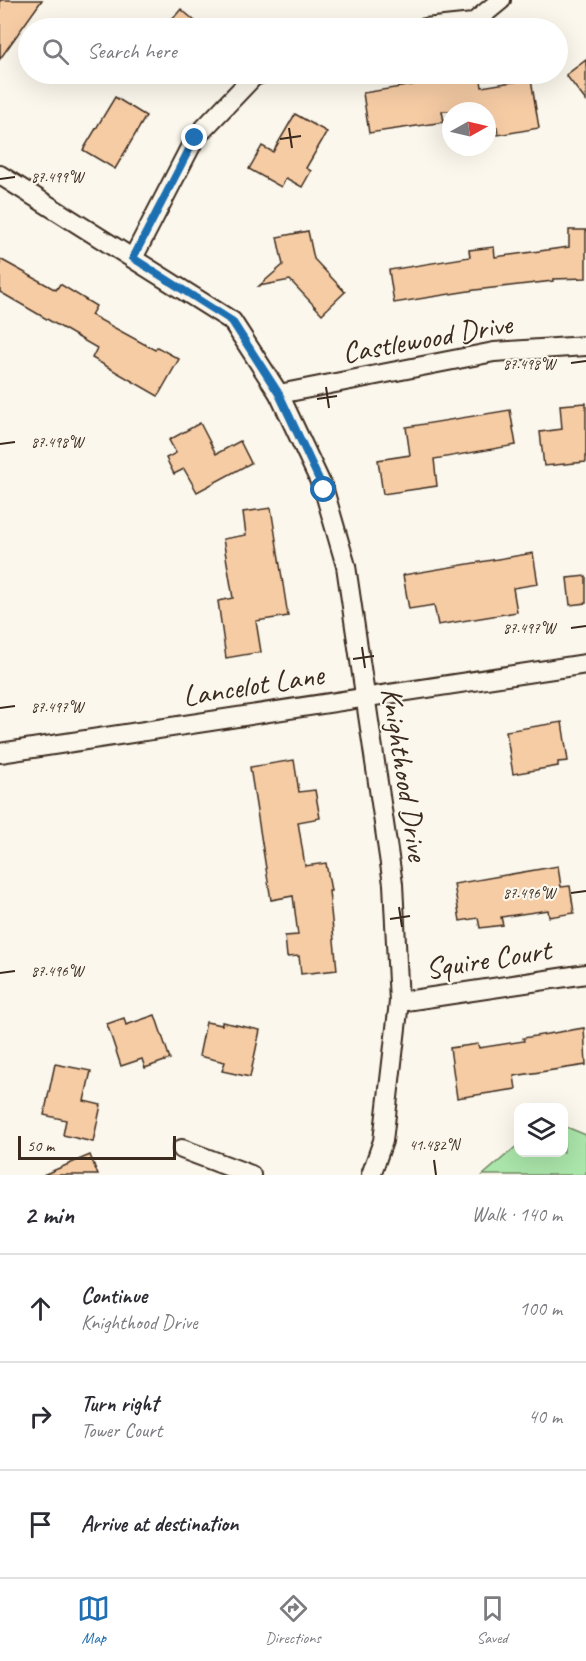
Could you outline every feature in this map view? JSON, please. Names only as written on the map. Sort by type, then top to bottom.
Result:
[{"type":"street","points":[[479,18],[501,0]]},
{"type":"street","points":[[133,258],[195,138],[246,84]]},
{"type":"street","name":"Knighthood Drive","points":[[0,175],[232,321],[279,394],[324,490],[346,566],[393,884],[399,1002],[383,1141],[371,1175]]},
{"type":"street","name":"Castlewood Drive","points":[[279,394],[494,352],[586,346]]},
{"type":"street","name":"Lancelot Lane","points":[[0,753],[586,664]]},
{"type":"street","name":"Squire Court","points":[[399,1002],[586,974]]},
{"type":"street","points":[[182,1149],[251,1175]]},
{"type":"green space","points":[[568,1128],[586,1135],[586,1175],[483,1175],[514,1148],[514,1157],[568,1157]]},
{"type":"building","points":[[0,0],[42,0],[29,18],[18,18],[18,34],[0,59]]},
{"type":"building","points":[[181,9],[191,18],[173,18]]},
{"type":"building","points":[[586,60],[586,101],[568,78],[568,74]]},
{"type":"building","points":[[412,84],[482,84],[482,87],[500,84],[532,84],[539,128],[498,135],[496,102],[442,102],[442,122],[369,133],[363,93]]},
{"type":"building","points":[[115,97],[146,116],[115,169],[83,150]]},
{"type":"building","points":[[295,114],[327,132],[306,168],[311,171],[302,187],[286,178],[281,187],[249,169],[262,146],[273,152]]},
{"type":"building","points":[[569,230],[586,230],[586,278],[553,279],[553,281],[394,303],[389,270],[470,257],[469,250],[494,247],[495,257],[569,247]]},
{"type":"building","points":[[308,231],[314,259],[345,292],[322,314],[290,280],[259,286],[283,265],[277,237]]},
{"type":"building","points":[[0,259],[56,290],[60,284],[96,306],[91,315],[155,350],[157,347],[179,359],[158,396],[92,358],[97,348],[0,292]]},
{"type":"building","points":[[586,403],[586,462],[544,466],[540,432],[562,429],[560,405]]},
{"type":"building","points":[[510,410],[516,445],[434,459],[437,486],[383,494],[378,460],[410,455],[406,427]]},
{"type":"building","points":[[200,423],[216,454],[240,441],[251,463],[197,492],[184,469],[174,474],[166,458],[176,453],[169,440]]},
{"type":"building","points":[[271,508],[288,616],[256,621],[261,652],[226,658],[218,601],[233,598],[223,539],[246,535],[243,512]]},
{"type":"building","points":[[533,553],[538,584],[513,588],[517,612],[438,625],[434,605],[409,609],[403,575]]},
{"type":"building","points":[[586,576],[586,603],[570,605],[567,578]]},
{"type":"building","points":[[562,722],[568,761],[558,762],[558,766],[513,774],[506,731]]},
{"type":"building","points":[[294,760],[299,792],[315,790],[320,818],[298,822],[305,866],[326,863],[331,891],[329,891],[337,970],[301,974],[299,956],[287,957],[285,936],[298,935],[293,896],[271,900],[250,767]]},
{"type":"building","points":[[558,866],[561,887],[570,886],[574,913],[549,917],[548,910],[501,917],[503,925],[480,928],[478,918],[460,921],[454,884]]},
{"type":"building","points":[[155,1015],[170,1059],[145,1068],[142,1059],[121,1066],[107,1024],[124,1018],[126,1025]]},
{"type":"building","points":[[206,1022],[222,1025],[222,1022],[260,1030],[250,1077],[222,1071],[225,1062],[199,1056]]},
{"type":"building","points":[[584,1028],[586,1065],[514,1076],[516,1089],[457,1098],[450,1048],[478,1044],[479,1048]]},
{"type":"building","points":[[55,1064],[91,1071],[84,1101],[101,1105],[93,1142],[63,1135],[66,1120],[44,1115]]},
{"type":"building","points":[[90,1155],[98,1175],[43,1175]]},
{"type":"route","points":[[195,138],[133,258],[232,321],[279,394],[324,490]]}]
